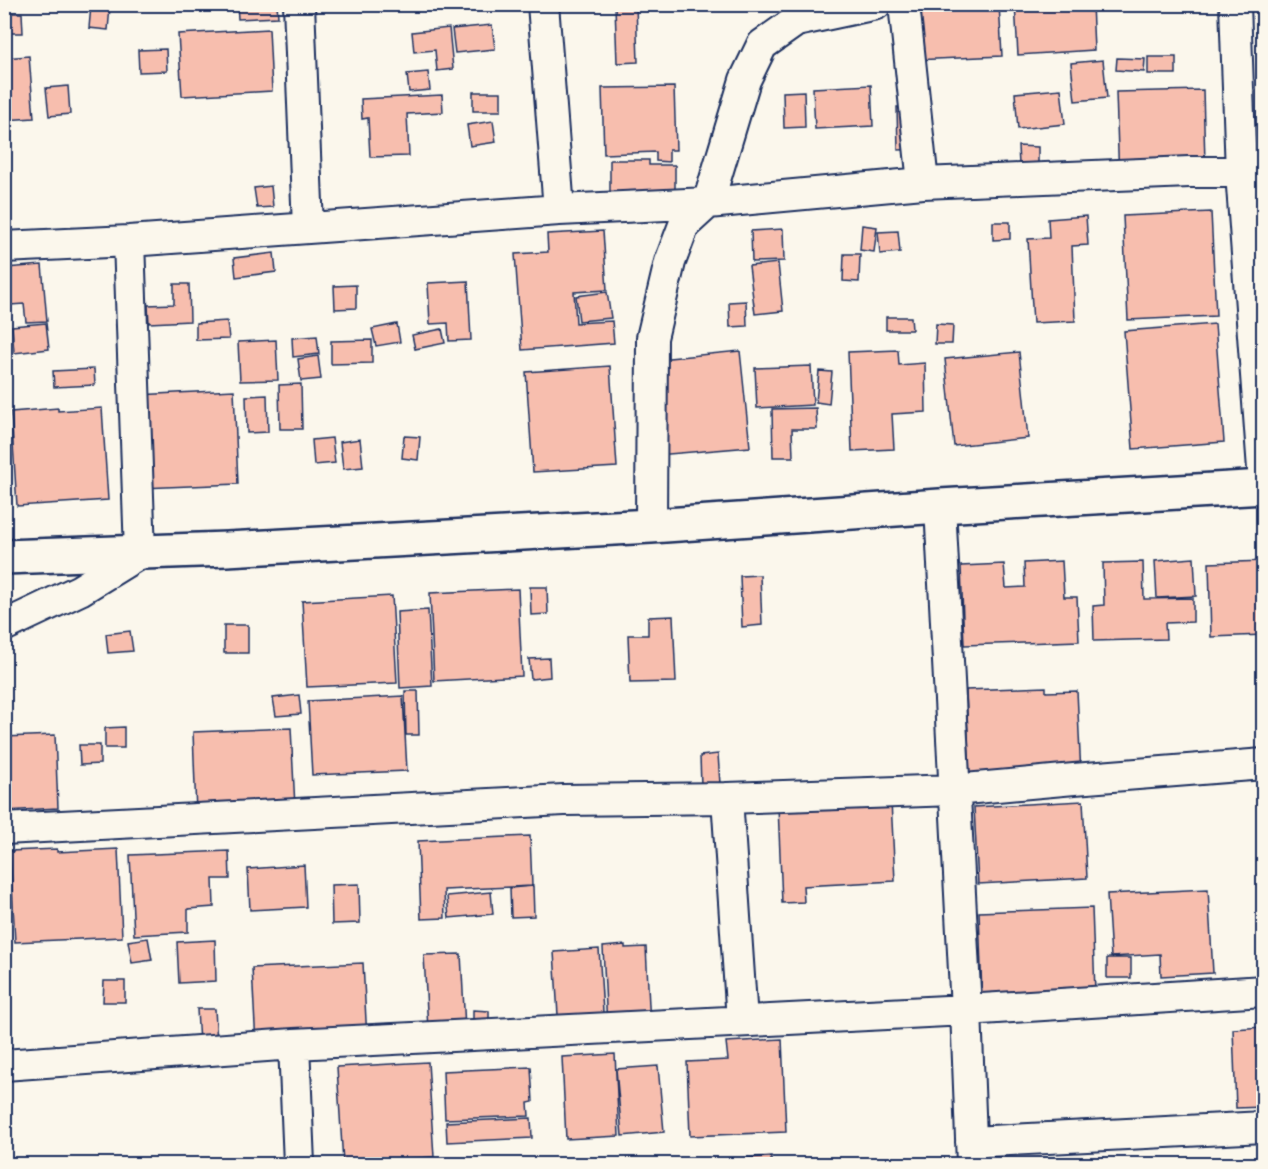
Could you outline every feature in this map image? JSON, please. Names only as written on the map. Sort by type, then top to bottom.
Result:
[{"type":"street","points":[[299,4],[308,228]]},
{"type":"street","points":[[543,4],[559,210]]},
{"type":"street","points":[[651,526],[652,338],[670,261],[684,225],[708,203],[745,80],[762,45],[796,21],[876,4]]},
{"type":"street","points":[[904,4],[923,183]]},
{"type":"street","points":[[4,557],[140,553],[651,526],[1263,485],[1252,173],[1235,4]]},
{"type":"street","points":[[4,247],[129,241],[559,210],[708,203],[923,183],[1189,172],[1252,173]]},
{"type":"street","points":[[129,241],[140,553]]},
{"type":"street","points":[[940,506],[966,1010],[971,1153],[1263,1128]]},
{"type":"street","points":[[4,626],[80,590],[140,553]]},
{"type":"street","points":[[4,829],[564,800],[727,798],[954,790],[1074,778],[1263,764]]},
{"type":"street","points":[[727,798],[742,1021]]},
{"type":"street","points":[[4,1065],[294,1044],[966,1010],[1263,991]]},
{"type":"street","points":[[294,1044],[299,1164]]},
{"type":"building","points":[[237,4],[277,4],[278,17],[238,19]]},
{"type":"building","points":[[911,4],[999,4],[1002,56],[914,60]]},
{"type":"building","points":[[1015,4],[1092,4],[1094,50],[1018,55]]},
{"type":"building","points":[[1144,4],[1161,4],[1161,8],[1144,7]]},
{"type":"building","points":[[636,5],[638,62],[617,63],[615,6]]},
{"type":"building","points":[[91,6],[110,7],[108,30],[89,28]]},
{"type":"building","points":[[4,13],[22,13],[23,33],[4,33]]},
{"type":"building","points":[[492,25],[495,49],[455,53],[452,29]]},
{"type":"building","points":[[449,28],[453,69],[437,71],[435,50],[414,52],[412,32]]},
{"type":"building","points":[[269,29],[272,91],[182,96],[178,34]]},
{"type":"building","points":[[166,49],[167,71],[139,72],[138,50]]},
{"type":"building","points":[[29,56],[34,118],[4,120],[4,58]]},
{"type":"building","points":[[1148,57],[1176,57],[1176,74],[1148,74]]},
{"type":"building","points":[[1117,58],[1145,59],[1144,72],[1116,70]]},
{"type":"building","points":[[1103,60],[1107,98],[1075,101],[1071,63]]},
{"type":"building","points":[[428,72],[430,90],[409,92],[407,74]]},
{"type":"building","points":[[871,85],[873,126],[815,129],[813,88]]},
{"type":"building","points":[[68,86],[70,114],[49,116],[46,88]]},
{"type":"building","points":[[674,87],[676,150],[669,150],[669,162],[656,161],[656,152],[604,154],[602,88]]},
{"type":"building","points":[[1061,89],[1065,124],[1018,129],[1015,93]]},
{"type":"building","points":[[1203,90],[1205,164],[1119,181],[1116,92]]},
{"type":"building","points":[[804,91],[805,127],[784,128],[783,92]]},
{"type":"building","points":[[473,92],[501,92],[501,111],[473,111]]},
{"type":"building","points":[[442,95],[443,112],[407,114],[409,156],[370,157],[368,118],[362,119],[361,99]]},
{"type":"building","points":[[923,106],[925,149],[898,150],[897,107]]},
{"type":"building","points":[[493,121],[496,142],[470,146],[467,125]]},
{"type":"building","points":[[1018,146],[1038,147],[1038,165],[1019,165]]},
{"type":"building","points":[[610,160],[649,160],[649,165],[675,165],[675,193],[610,193]]},
{"type":"building","points":[[271,186],[273,207],[257,208],[254,188]]},
{"type":"building","points":[[1211,212],[1216,316],[1128,320],[1123,216]]},
{"type":"building","points":[[1086,216],[1088,245],[1072,246],[1075,321],[1033,323],[1028,239],[1049,238],[1048,219]]},
{"type":"building","points":[[993,222],[1010,222],[1010,239],[993,240]]},
{"type":"building","points":[[862,225],[877,227],[874,252],[860,250]]},
{"type":"building","points":[[783,229],[784,261],[752,262],[751,231]]},
{"type":"building","points":[[603,231],[607,290],[574,292],[576,323],[612,321],[614,343],[522,350],[515,254],[548,252],[547,234]]},
{"type":"building","points":[[898,231],[900,252],[880,254],[878,232]]},
{"type":"building","points":[[274,253],[276,272],[236,277],[234,258]]},
{"type":"building","points":[[844,254],[860,254],[859,282],[843,281]]},
{"type":"building","points":[[778,263],[783,311],[755,314],[749,266]]},
{"type":"building","points":[[42,265],[47,321],[26,322],[24,304],[10,305],[6,268]]},
{"type":"building","points":[[468,281],[471,340],[449,341],[448,323],[430,324],[428,283]]},
{"type":"building","points":[[174,284],[189,284],[190,321],[149,323],[148,305],[174,304]]},
{"type":"building","points":[[356,285],[356,308],[335,309],[334,286]]},
{"type":"building","points":[[607,292],[611,318],[579,321],[576,296]]},
{"type":"building","points":[[746,301],[747,326],[730,327],[729,302]]},
{"type":"building","points":[[886,317],[911,317],[912,330],[886,330]]},
{"type":"building","points":[[227,321],[229,339],[196,340],[196,323]]},
{"type":"building","points":[[46,323],[49,349],[14,353],[12,326]]},
{"type":"building","points":[[397,324],[400,342],[376,346],[372,329]]},
{"type":"building","points":[[936,324],[953,325],[952,344],[935,344]]},
{"type":"building","points":[[1215,324],[1224,442],[1133,449],[1124,331]]},
{"type":"building","points":[[442,329],[445,343],[415,349],[412,335]]},
{"type":"building","points":[[317,336],[319,354],[293,357],[292,338]]},
{"type":"building","points":[[276,340],[278,380],[240,381],[238,342]]},
{"type":"building","points":[[372,340],[372,363],[331,364],[331,341]]},
{"type":"building","points":[[898,350],[899,365],[925,363],[926,412],[892,414],[894,449],[852,451],[848,352]]},
{"type":"building","points":[[740,351],[750,447],[657,455],[649,360]]},
{"type":"building","points":[[1019,352],[1028,438],[954,446],[945,359]]},
{"type":"building","points":[[318,356],[321,379],[301,381],[298,359]]},
{"type":"building","points":[[610,366],[617,467],[533,472],[526,372]]},
{"type":"building","points":[[811,366],[813,405],[757,408],[755,368]]},
{"type":"building","points":[[94,369],[95,385],[54,387],[53,371]]},
{"type":"building","points":[[819,371],[832,372],[829,404],[816,402]]},
{"type":"building","points":[[301,384],[302,429],[280,429],[279,385]]},
{"type":"building","points":[[234,390],[238,484],[142,488],[138,395]]},
{"type":"building","points":[[267,395],[268,432],[247,433],[246,396]]},
{"type":"building","points":[[58,408],[58,411],[102,408],[108,500],[17,506],[11,412]]},
{"type":"building","points":[[816,408],[817,429],[792,429],[793,457],[773,457],[772,409]]},
{"type":"building","points":[[404,436],[420,437],[418,460],[402,458]]},
{"type":"building","points":[[332,438],[335,463],[314,465],[312,440]]},
{"type":"building","points":[[360,439],[363,467],[343,469],[340,442]]},
{"type":"building","points":[[1194,558],[1196,596],[1157,598],[1155,561]]},
{"type":"building","points":[[1062,561],[1064,597],[1077,597],[1079,641],[964,645],[961,566],[1004,564],[1006,588],[1025,587],[1024,563]]},
{"type":"building","points":[[1264,561],[1264,635],[1211,637],[1209,563]]},
{"type":"building","points":[[1143,562],[1144,599],[1193,598],[1193,622],[1165,623],[1166,639],[1094,641],[1093,606],[1104,605],[1103,563]]},
{"type":"building","points":[[760,575],[762,625],[742,627],[740,576]]},
{"type":"building","points":[[530,587],[547,587],[548,614],[531,615]]},
{"type":"building","points":[[518,589],[522,676],[434,681],[430,593]]},
{"type":"building","points":[[392,596],[397,683],[307,687],[302,601]]},
{"type":"building","points":[[428,610],[432,686],[400,688],[397,612]]},
{"type":"building","points":[[673,616],[676,682],[630,683],[628,635],[648,635],[648,617]]},
{"type":"building","points":[[224,625],[248,625],[248,653],[224,653]]},
{"type":"building","points":[[130,631],[133,651],[108,653],[106,634]]},
{"type":"building","points":[[549,658],[550,677],[531,679],[529,659]]},
{"type":"building","points":[[1046,687],[1046,692],[1077,691],[1081,775],[970,781],[966,690]]},
{"type":"building","points":[[405,691],[418,691],[419,735],[406,735]]},
{"type":"building","points":[[299,695],[301,714],[276,716],[273,698]]},
{"type":"building","points":[[403,696],[407,771],[312,775],[308,701]]},
{"type":"building","points":[[124,727],[124,748],[105,748],[105,728]]},
{"type":"building","points":[[291,728],[295,807],[196,813],[193,732]]},
{"type":"building","points":[[55,735],[58,808],[4,811],[4,737]]},
{"type":"building","points":[[79,745],[100,745],[100,764],[80,765]]},
{"type":"building","points":[[718,754],[720,784],[701,786],[700,756]]},
{"type":"building","points":[[891,801],[895,881],[803,886],[804,902],[782,903],[778,806]]},
{"type":"building","points":[[1083,801],[1087,878],[978,884],[974,807]]},
{"type":"building","points":[[530,836],[532,886],[444,890],[445,918],[421,919],[418,841]]},
{"type":"building","points":[[57,849],[57,852],[118,849],[122,937],[15,942],[10,851]]},
{"type":"building","points":[[229,851],[230,879],[213,879],[214,907],[188,909],[188,932],[134,935],[130,855]]},
{"type":"building","points":[[304,865],[306,907],[250,910],[248,869]]},
{"type":"building","points":[[359,884],[360,923],[332,924],[331,885]]},
{"type":"building","points":[[533,886],[534,916],[511,917],[510,888]]},
{"type":"building","points":[[1208,889],[1213,973],[1161,976],[1160,954],[1111,957],[1107,894]]},
{"type":"building","points":[[491,892],[493,914],[449,918],[447,896]]},
{"type":"building","points":[[1092,908],[1095,992],[982,996],[979,912]]},
{"type":"building","points":[[148,938],[152,960],[132,963],[128,941]]},
{"type":"building","points":[[215,940],[216,981],[179,983],[177,942]]},
{"type":"building","points":[[625,945],[625,948],[646,947],[650,1025],[607,1027],[603,947]]},
{"type":"building","points":[[599,949],[604,1028],[559,1031],[554,952]]},
{"type":"building","points":[[461,954],[465,1028],[428,1030],[424,955]]},
{"type":"building","points":[[1107,958],[1131,958],[1131,978],[1107,978]]},
{"type":"building","points":[[363,963],[367,1040],[256,1045],[252,968]]},
{"type":"building","points":[[104,981],[125,981],[125,1002],[103,1002]]},
{"type":"building","points":[[197,1009],[215,1009],[217,1043],[199,1044]]},
{"type":"building","points":[[473,1010],[489,1011],[489,1034],[473,1034]]},
{"type":"building","points":[[1264,1027],[1264,1107],[1236,1108],[1233,1029]]},
{"type":"building","points":[[782,1039],[786,1132],[690,1136],[687,1062],[728,1060],[726,1042]]},
{"type":"building","points":[[615,1054],[619,1136],[566,1139],[562,1057]]},
{"type":"building","points":[[428,1062],[434,1157],[343,1163],[337,1067]]},
{"type":"building","points":[[658,1066],[664,1132],[622,1136],[616,1069]]},
{"type":"building","points":[[531,1067],[533,1102],[528,1103],[529,1116],[445,1119],[443,1071]]},
{"type":"building","points":[[531,1118],[532,1138],[447,1142],[446,1122]]},
{"type":"building","points":[[771,1156],[771,1164],[679,1164]]},
{"type":"building","points":[[1233,1157],[1260,1164],[1234,1164]]},
{"type":"building","points":[[547,1161],[548,1164],[515,1164]]},
{"type":"building","points":[[1052,1161],[1052,1164],[1023,1164]]}]
